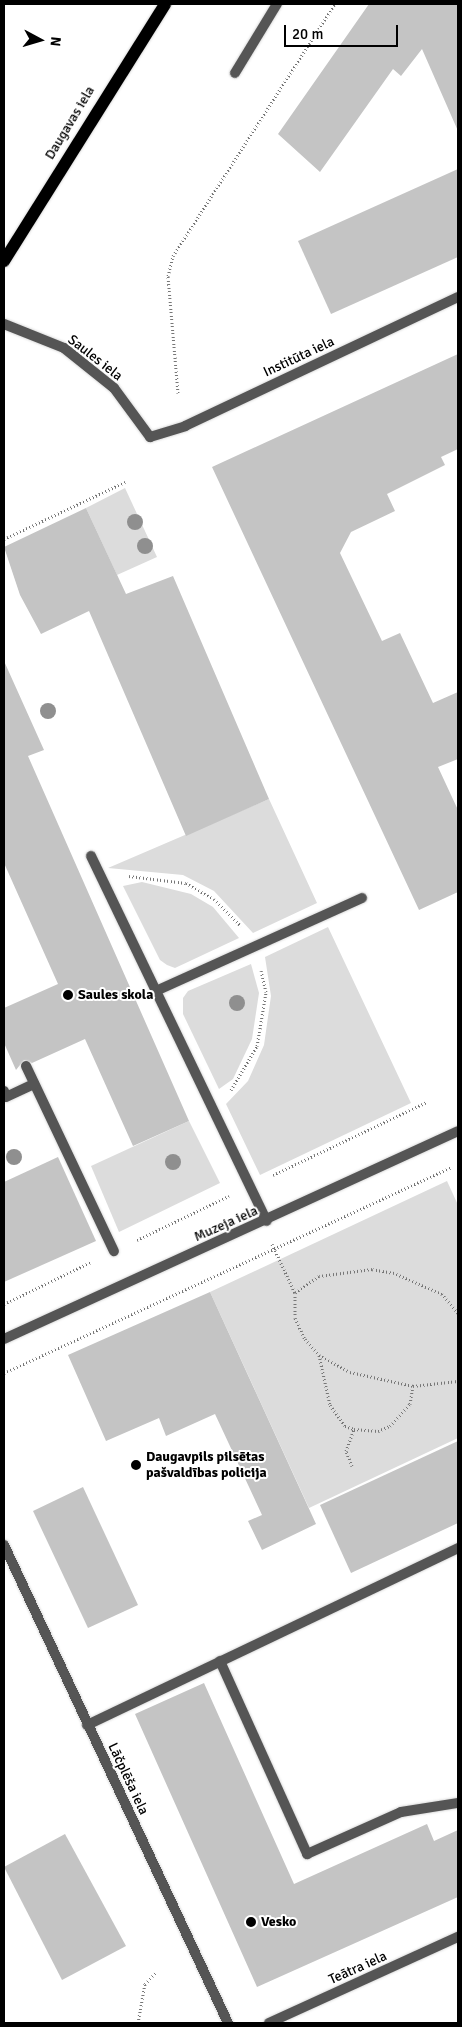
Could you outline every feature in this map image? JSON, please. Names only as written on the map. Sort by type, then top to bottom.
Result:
[{"type":"main road","name":"Daugavas iela","points":[[4,260],[165,4]]},
{"type":"street","points":[[235,73],[277,4]]},
{"type":"street","name":"Institūta iela","points":[[150,437],[185,426],[458,297]]},
{"type":"street","name":"Saules iela","points":[[4,324],[64,348],[114,388],[150,437]]},
{"type":"street","points":[[91,856],[267,1221]]},
{"type":"street","points":[[156,991],[362,898]]},
{"type":"street","points":[[26,1066],[114,1251]]},
{"type":"street","points":[[4,1091],[6,1096],[34,1084]]},
{"type":"street","name":"Muzeja iela","points":[[4,1340],[267,1221],[458,1131]]},
{"type":"street","name":"Lāčplēša iela","points":[[4,1545],[228,2023]]},
{"type":"street","points":[[87,1725],[458,1548]]},
{"type":"street","points":[[220,1661],[307,1854],[401,1812],[458,1803]]},
{"type":"street","name":"Teātra iela","points":[[269,2023],[458,1937]]},
{"type":"path","points":[[178,393],[168,276],[173,256],[335,4]]},
{"type":"path","points":[[4,539],[126,482]]},
{"type":"path","points":[[105,885],[131,875],[186,883],[214,899],[239,924],[253,947],[266,992],[257,1046],[231,1090],[210,1103]]},
{"type":"path","points":[[4,1304],[427,1102]]},
{"type":"path","points":[[4,1374],[274,1252],[451,1167]]},
{"type":"path","points":[[267,1221],[274,1252],[295,1293],[295,1318],[319,1355],[330,1405],[345,1426],[354,1429],[378,1431],[390,1426],[410,1404],[413,1386]]},
{"type":"path","points":[[295,1293],[319,1276],[372,1269],[394,1273],[442,1294],[458,1314]]},
{"type":"path","points":[[319,1355],[350,1372],[413,1386],[458,1381]]},
{"type":"path","points":[[352,1466],[346,1451],[354,1429]]},
{"type":"path","points":[[138,2023],[145,1984],[156,1972]]},
{"type":"shaded area","points":[[125,488],[157,557],[117,575],[86,508]]},
{"type":"shaded area","points":[[269,799],[317,903],[253,933],[214,891],[183,875],[108,868]]},
{"type":"shaded area","points":[[142,882],[191,894],[213,907],[239,938],[175,968],[167,965],[160,960],[123,886]]},
{"type":"shaded area","points":[[328,927],[411,1103],[260,1175],[226,1104],[248,1081],[264,1045],[271,996],[265,957]]},
{"type":"shaded area","points":[[251,964],[259,993],[252,1039],[233,1079],[219,1089],[183,1014],[183,998],[188,991]]},
{"type":"shaded area","points":[[189,1121],[220,1183],[119,1232],[91,1166]]},
{"type":"shaded area","points":[[447,1181],[458,1205],[458,1438],[309,1508],[210,1292]]},
{"type":"building","points":[[369,4],[458,4],[458,131],[422,49],[401,76],[393,69],[320,172],[278,134]]},
{"type":"building","points":[[458,169],[458,257],[331,314],[298,241]]},
{"type":"building","points":[[458,354],[458,449],[441,457],[445,465],[387,494],[395,511],[351,532],[340,553],[382,641],[400,633],[433,703],[458,692],[458,759],[438,767],[458,810],[458,892],[419,910],[212,467]]},
{"type":"building","points":[[86,508],[126,594],[173,576],[269,799],[186,836],[89,611],[41,634],[20,595],[4,547]]},
{"type":"building","points":[[4,661],[44,750],[28,756],[189,1121],[133,1146],[85,1039],[32,1063],[24,1060],[16,1070],[4,1043],[4,1008],[58,984],[4,863]]},
{"type":"building","points":[[58,1157],[96,1241],[4,1282],[4,1182]]},
{"type":"building","points":[[210,1292],[316,1524],[262,1550],[248,1521],[262,1515],[215,1414],[166,1436],[159,1418],[106,1441],[68,1355]]},
{"type":"building","points":[[458,1441],[458,1523],[351,1573],[320,1505]]},
{"type":"building","points":[[83,1487],[138,1605],[88,1628],[33,1511]]},
{"type":"building","points":[[204,1683],[294,1884],[427,1824],[434,1841],[458,1830],[458,1897],[257,1987],[135,1714]]},
{"type":"building","points":[[65,1834],[126,1946],[62,1980],[4,1867]]},
{"type":"place","name":"Saules skola","points":[[68,995]]},
{"type":"place","name":"Daugavpils pilsētas pašvaldības policija","points":[[136,1465]]},
{"type":"place","name":"Vesko","points":[[251,1922]]}]
